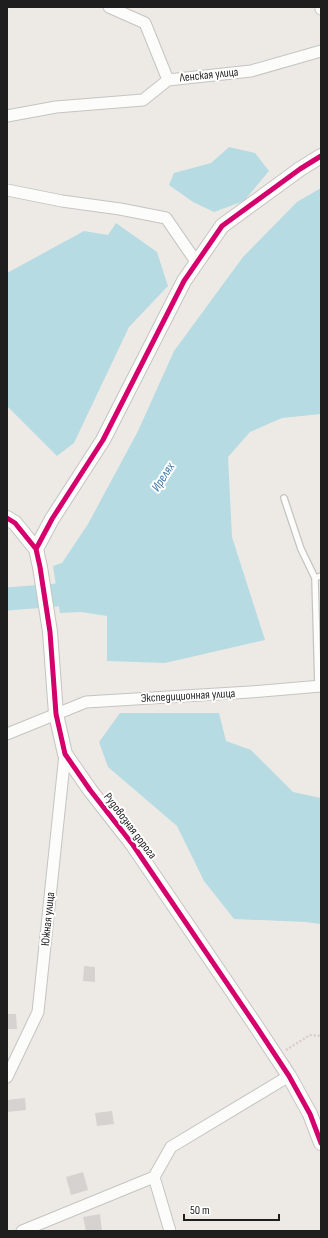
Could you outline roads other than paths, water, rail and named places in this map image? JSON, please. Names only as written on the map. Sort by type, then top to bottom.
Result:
[{"type":"street","points":[[108,7],[145,23],[168,80]]},
{"type":"street","name":"Ленская улица","points":[[7,116],[56,107],[143,100],[168,80],[251,71],[321,51]]},
{"type":"street","points":[[36,549],[52,518],[103,440],[184,281],[222,226],[300,169],[321,156]]},
{"type":"street","points":[[7,190],[62,201],[120,209],[166,218],[197,263]]},
{"type":"street","name":"Рудовозная дорога","points":[[7,518],[15,524],[36,549],[47,615],[56,714],[65,754],[90,790],[133,845],[289,1076],[310,1114],[321,1144]]},
{"type":"street","name":"Экспедиционная улица","points":[[7,734],[86,702],[250,692],[319,686]]},
{"type":"street","name":"Южная улица","points":[[7,1077],[38,1012],[65,754]]},
{"type":"street","points":[[22,1231],[154,1177],[171,1147],[289,1076]]},
{"type":"street","points":[[154,1177],[170,1231]]},
{"type":"lane","points":[[284,498],[301,549],[318,577],[319,686]]},
{"type":"water","points":[[229,147],[255,153],[269,171],[244,201],[214,212],[193,202],[169,185],[174,173],[211,163]]},
{"type":"water","points":[[321,188],[321,414],[282,418],[250,432],[228,457],[232,537],[265,640],[165,663],[107,661],[107,616],[81,612],[60,613],[53,566],[62,563],[88,524],[138,431],[174,351],[243,257],[297,202]]},
{"type":"water","points":[[116,223],[157,252],[168,286],[129,327],[74,443],[57,456],[7,406],[7,273],[84,231],[108,235]]},
{"type":"water","points":[[120,713],[219,713],[226,741],[251,750],[293,792],[321,798],[321,924],[234,919],[204,881],[177,826],[108,767],[99,742]]},
{"type":"waterway","name":"Ирелях","points":[[7,599],[57,595],[88,589]]}]
